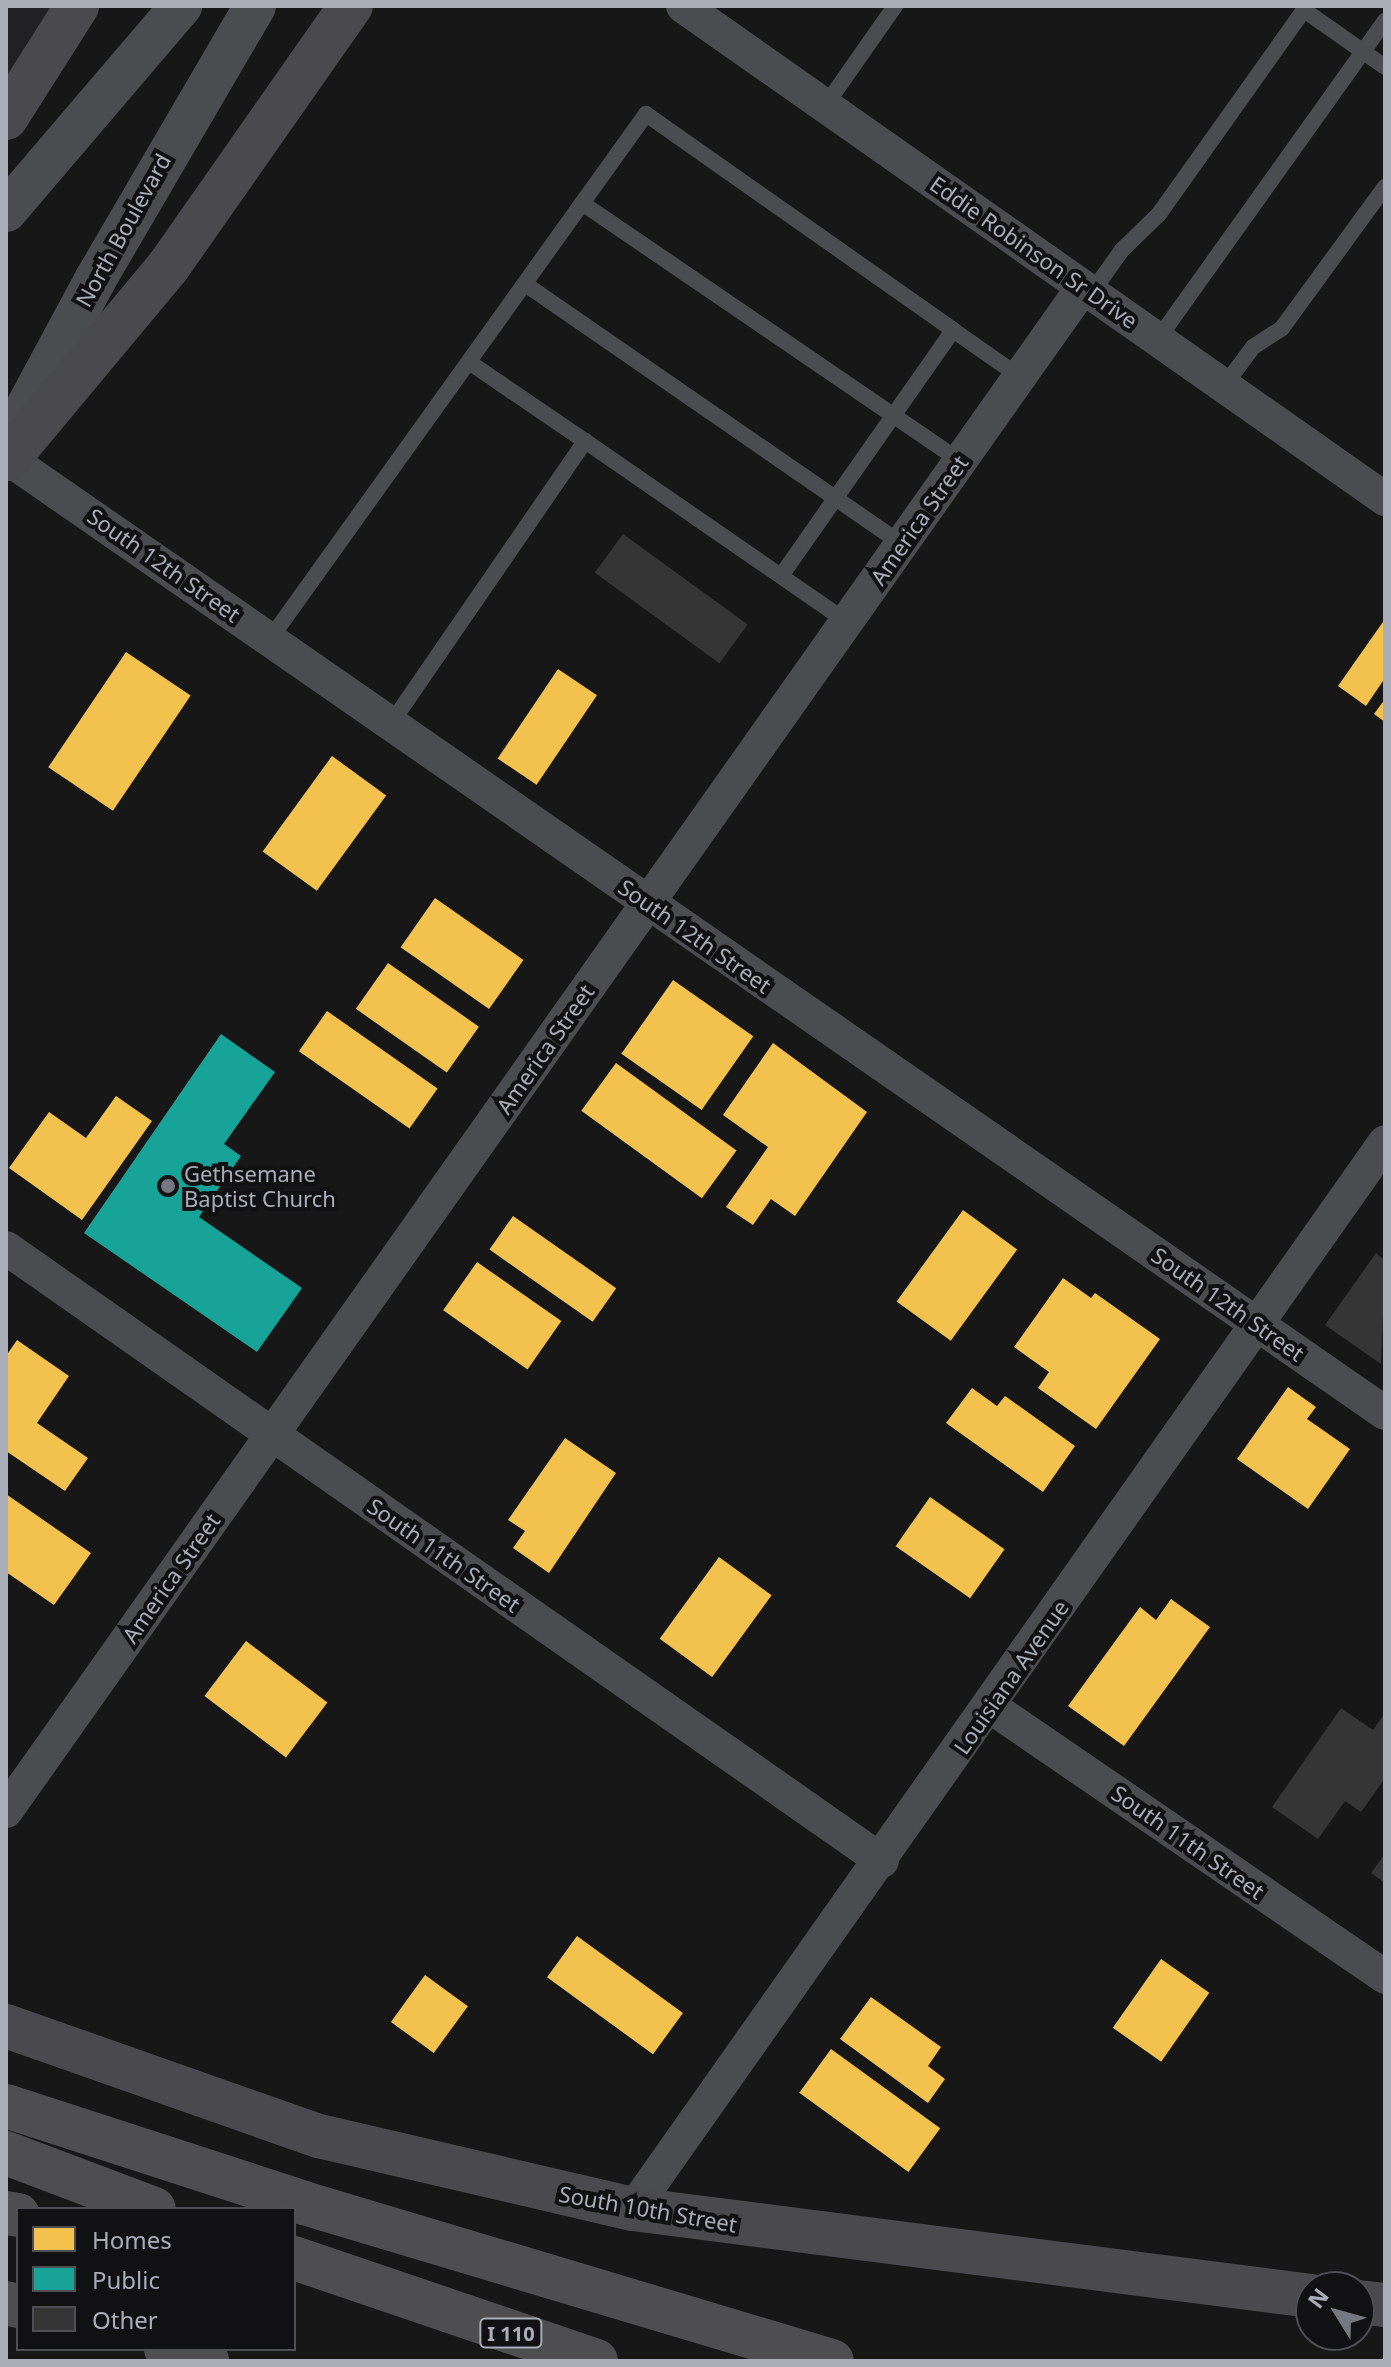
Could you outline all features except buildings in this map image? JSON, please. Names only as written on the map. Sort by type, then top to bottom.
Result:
[{"type":"highway","points":[[6,2106],[304,2203],[832,2361]]},
{"type":"highway","points":[[6,2153],[149,2207]]},
{"type":"highway","name":"I 110","points":[[296,2259],[596,2361]]},
{"type":"highway","points":[[296,2280],[427,2302]]},
{"type":"highway","points":[[173,2351],[207,2361]]},
{"type":"main road","points":[[6,118],[77,6]]},
{"type":"main road","points":[[7,459],[168,267],[351,6]]},
{"type":"main road","name":"South 10th Street","points":[[6,2026],[319,2136],[633,2209],[1295,2294]]},
{"type":"street","points":[[6,211],[181,6]]},
{"type":"street","name":"Eddie Robinson Sr Drive","points":[[683,6],[1385,499]]},
{"type":"street","name":"North Boulevard","points":[[7,459],[24,412],[247,18]]},
{"type":"street","name":"America Street","points":[[6,1811],[960,461],[1088,290]]},
{"type":"street","name":"South 12th Street","points":[[7,459],[1385,1413]]},
{"type":"street","name":"Louisiana Avenue","points":[[633,2209],[991,1707],[1385,1142]]},
{"type":"street","name":"South 11th Street","points":[[6,1248],[882,1861]]},
{"type":"street","name":"South 11th Street","points":[[991,1707],[1385,1977]]},
{"type":"lane","points":[[825,106],[895,6]]},
{"type":"lane","points":[[1088,290],[1122,250],[1159,214],[1304,10],[1385,67]]},
{"type":"lane","points":[[1158,339],[1385,21]]},
{"type":"lane","points":[[270,639],[646,114],[1020,377]]},
{"type":"lane","points":[[1224,386],[1253,347],[1282,328],[1385,187]]},
{"type":"lane","points":[[582,203],[895,413],[960,461]]},
{"type":"lane","points":[[525,284],[902,544]]},
{"type":"lane","points":[[781,576],[953,330]]},
{"type":"lane","points":[[469,362],[847,622]]},
{"type":"lane","points":[[390,725],[585,441]]},
{"type":"shaded area","points":[[6,6],[89,6],[6,137]]},
{"type":"place","name":"Gethsemane Baptist Church","points":[[168,1186]]}]
